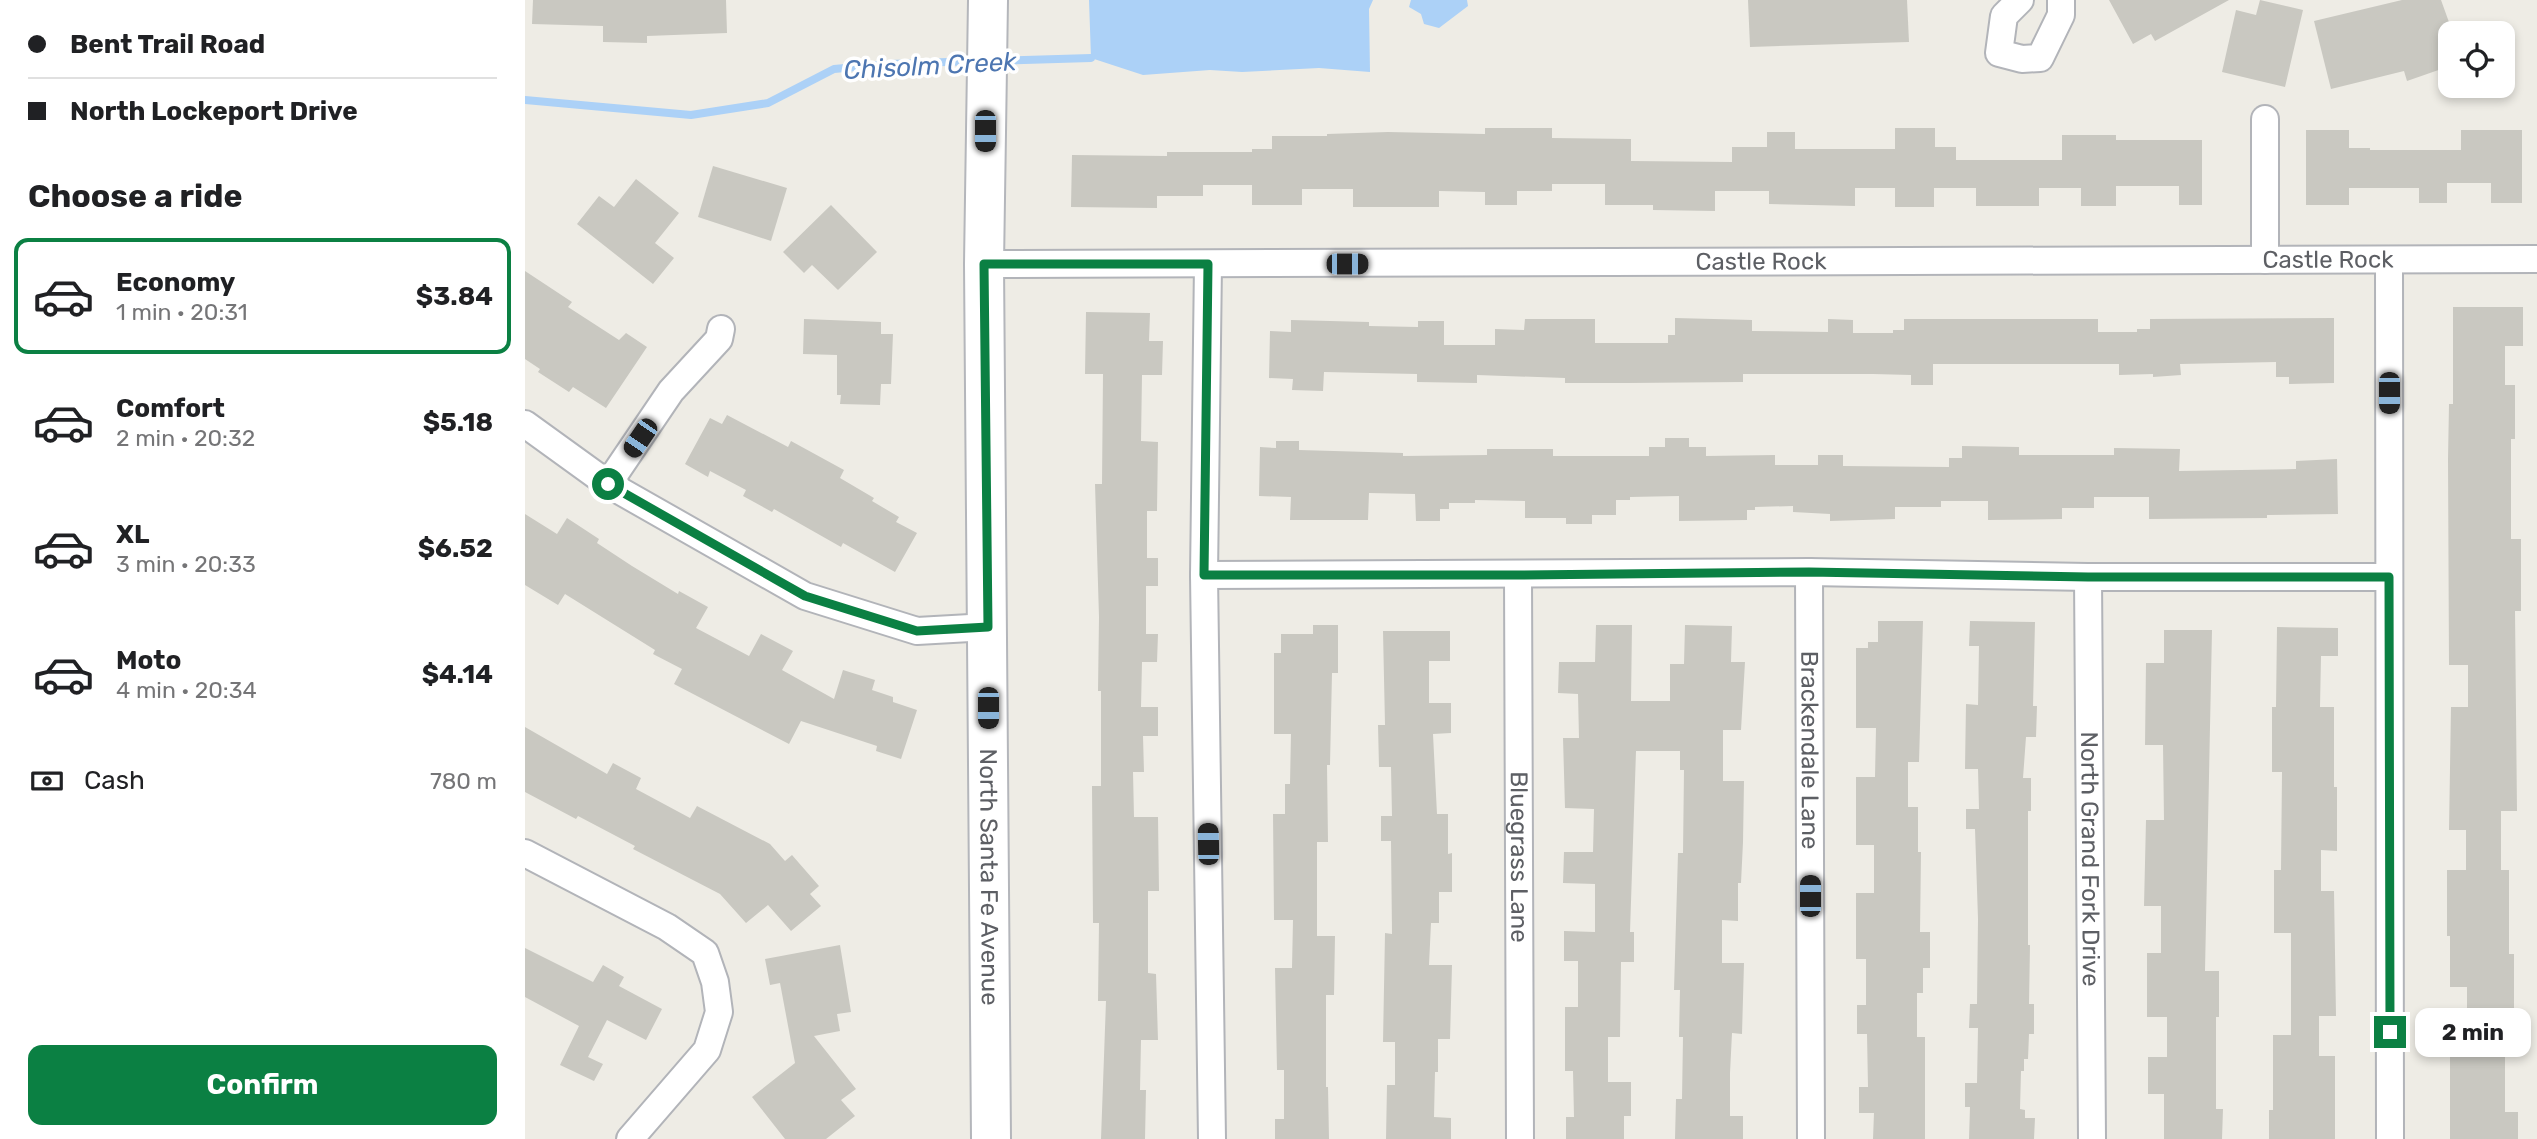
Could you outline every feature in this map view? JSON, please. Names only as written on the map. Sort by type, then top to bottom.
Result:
[{"type":"main road","name":"North Santa Fe Avenue","points":[[986,8],[984,264],[991,1139]]},
{"type":"street","points":[[2020,0],[2004,16],[1999,53],[2022,59],[2040,58],[2061,15],[2061,0]]},
{"type":"street","points":[[2265,119],[2265,260]]},
{"type":"street","name":"Castle Rock","points":[[984,264],[2537,259]]},
{"type":"street","points":[[2389,261],[2390,1139]]},
{"type":"street","points":[[1208,264],[1204,575],[1212,1139]]},
{"type":"street","points":[[608,484],[671,391],[719,339],[722,329]]},
{"type":"street","points":[[525,424],[608,484],[805,596],[917,631],[988,627]]},
{"type":"street","points":[[1204,575],[1809,572],[2088,577],[2389,577]]},
{"type":"street","name":"Brackendale Lane","points":[[1809,572],[1811,1139]]},
{"type":"street","name":"Bluegrass Lane","points":[[1518,575],[1520,1139]]},
{"type":"street","name":"North Grand Fork Drive","points":[[2088,577],[2092,1139]]},
{"type":"street","points":[[525,853],[667,927],[705,953],[715,982],[719,1012],[707,1050],[643,1135]]},
{"type":"water","points":[[1089,0],[1373,0],[1369,9],[1370,72],[1319,68],[1242,72],[1210,70],[1143,75],[1091,58]]},
{"type":"water","points":[[1411,0],[1467,0],[1468,6],[1439,28],[1424,24],[1421,14],[1409,7]]},
{"type":"building","points":[[533,0],[726,0],[727,33],[647,36],[647,43],[603,42],[603,26],[532,24]]},
{"type":"building","points":[[1748,0],[1907,0],[1909,42],[1750,47]]},
{"type":"building","points":[[2109,0],[2229,0],[2155,41],[2151,34],[2133,44]]},
{"type":"building","points":[[2260,0],[2303,10],[2285,87],[2222,72],[2236,10],[2256,15]]},
{"type":"building","points":[[2402,0],[2441,0],[2449,21],[2438,21],[2438,70],[2407,81],[2404,71],[2331,89],[2314,21]]},
{"type":"building","points":[[1485,128],[1552,128],[1552,138],[1631,139],[1631,161],[1732,162],[1732,147],[1767,147],[1767,132],[1795,132],[1795,149],[1895,149],[1895,128],[1935,128],[1935,147],[1956,147],[1956,160],[2062,160],[2062,135],[2116,135],[2116,140],[2202,140],[2202,205],[2179,205],[2179,186],[2116,186],[2116,206],[2081,206],[2081,188],[2039,188],[2039,206],[1976,206],[1976,188],[1934,188],[1934,207],[1895,207],[1895,188],[1855,188],[1855,206],[1769,204],[1769,191],[1715,191],[1715,211],[1653,210],[1653,205],[1605,205],[1605,184],[1552,184],[1552,191],[1517,191],[1517,205],[1485,205],[1485,192],[1439,191],[1439,207],[1353,207],[1353,189],[1302,189],[1302,205],[1252,205],[1252,185],[1203,185],[1203,196],[1157,196],[1157,208],[1071,207],[1072,155],[1167,156],[1167,152],[1252,152],[1252,149],[1272,149],[1272,136],[1388,132],[1485,134]]},
{"type":"building","points":[[2306,130],[2349,130],[2349,148],[2461,150],[2461,130],[2522,130],[2522,203],[2491,203],[2491,183],[2447,183],[2447,203],[2419,203],[2419,188],[2349,188],[2349,205],[2306,205]]},
{"type":"building","points":[[713,166],[787,188],[771,241],[698,217]]},
{"type":"building","points":[[636,179],[679,213],[655,243],[674,258],[653,284],[577,224],[599,196],[614,207]]},
{"type":"building","points":[[831,205],[877,252],[838,290],[812,265],[804,273],[783,252]]},
{"type":"building","points":[[525,271],[572,302],[568,307],[619,340],[626,333],[647,347],[606,408],[573,387],[569,392],[538,372],[540,369],[525,359]]},
{"type":"building","points":[[2453,307],[2523,307],[2523,346],[2505,346],[2505,385],[2515,385],[2515,439],[2511,439],[2511,539],[2521,539],[2521,611],[2515,611],[2517,811],[2501,811],[2501,870],[2509,870],[2509,954],[2514,954],[2514,1016],[2505,1016],[2505,1112],[2518,1112],[2518,1139],[2450,1139],[2450,1051],[2465,1051],[2467,1031],[2467,987],[2450,987],[2450,936],[2447,936],[2447,870],[2466,870],[2466,830],[2449,830],[2451,707],[2468,707],[2468,665],[2449,665],[2448,459],[2449,404],[2453,404]]},
{"type":"building","points":[[1086,312],[1150,313],[1149,341],[1163,341],[1162,375],[1142,375],[1141,441],[1158,442],[1157,511],[1147,511],[1147,558],[1158,558],[1158,586],[1146,586],[1146,634],[1158,634],[1157,662],[1142,662],[1141,707],[1158,707],[1158,736],[1143,736],[1144,772],[1133,772],[1134,817],[1158,817],[1159,891],[1148,891],[1148,973],[1156,974],[1158,1040],[1141,1040],[1140,1090],[1146,1090],[1145,1139],[1101,1139],[1106,1001],[1098,1001],[1099,923],[1093,923],[1092,786],[1101,786],[1095,484],[1102,484],[1103,374],[1085,374]]},
{"type":"building","points":[[1675,318],[1752,320],[1752,331],[1828,332],[1828,319],[1853,320],[1853,333],[1893,333],[1893,330],[1904,330],[1904,319],[2098,319],[2098,332],[2137,332],[2137,329],[2150,329],[2150,319],[2334,318],[2334,383],[2289,384],[2289,377],[2276,377],[2276,362],[2180,364],[2181,375],[2153,377],[2153,374],[2119,375],[2119,364],[1933,364],[1933,385],[1911,385],[1911,375],[1873,374],[1743,374],[1743,382],[1628,383],[1565,383],[1565,378],[1477,375],[1477,383],[1417,382],[1417,374],[1324,372],[1323,391],[1292,390],[1293,379],[1269,378],[1270,331],[1291,332],[1291,320],[1369,322],[1369,326],[1418,327],[1418,321],[1444,321],[1444,345],[1495,345],[1495,329],[1524,330],[1525,319],[1595,319],[1595,343],[1668,343],[1668,335],[1675,335]]},
{"type":"building","points":[[804,319],[881,322],[881,334],[893,334],[891,384],[881,384],[880,405],[840,404],[841,395],[837,395],[837,355],[803,354]]},
{"type":"building","points":[[727,415],[788,447],[791,441],[844,470],[840,478],[874,498],[872,501],[899,517],[896,522],[917,533],[895,572],[843,543],[841,547],[774,509],[772,512],[743,496],[746,490],[710,471],[708,477],[685,464],[710,418],[722,424]]},
{"type":"building","points":[[1665,438],[1689,438],[1689,447],[1706,447],[1706,456],[1775,455],[1775,465],[1818,465],[1818,455],[1843,455],[1843,466],[1949,467],[1949,458],[1962,458],[1962,446],[2019,447],[2019,455],[2114,455],[2114,448],[2180,449],[2179,471],[2296,469],[2296,461],[2337,459],[2338,514],[2267,515],[2267,518],[2149,519],[2149,497],[2094,497],[2094,508],[2062,508],[2062,519],[1988,520],[1988,501],[1941,501],[1941,507],[1895,507],[1895,519],[1830,521],[1830,514],[1793,512],[1793,506],[1755,507],[1755,510],[1747,510],[1747,520],[1679,521],[1679,496],[1630,497],[1630,500],[1616,500],[1616,515],[1592,515],[1592,524],[1566,524],[1566,518],[1525,518],[1525,501],[1475,500],[1475,503],[1449,503],[1449,509],[1440,509],[1440,521],[1416,521],[1415,494],[1369,493],[1368,520],[1290,520],[1291,497],[1259,496],[1260,447],[1276,448],[1276,441],[1299,441],[1299,450],[1403,453],[1403,456],[1487,455],[1487,449],[1553,449],[1553,456],[1649,456],[1649,447],[1665,447]]},
{"type":"building","points":[[525,514],[557,534],[567,518],[599,539],[597,543],[632,566],[678,594],[679,591],[708,607],[696,628],[749,656],[761,634],[793,651],[782,670],[834,699],[843,670],[875,680],[872,690],[893,697],[893,702],[917,710],[901,759],[876,751],[877,746],[801,721],[789,744],[674,684],[682,669],[653,654],[655,650],[565,594],[558,605],[525,585]]},
{"type":"building","points":[[1878,621],[1923,621],[1919,762],[1908,762],[1908,807],[1918,807],[1918,852],[1921,852],[1920,932],[1930,932],[1930,968],[1923,968],[1923,993],[1917,993],[1917,1037],[1925,1037],[1925,1139],[1873,1139],[1874,1113],[1859,1113],[1859,1087],[1868,1087],[1867,1034],[1857,1034],[1857,1005],[1866,1005],[1866,959],[1856,959],[1856,893],[1874,893],[1874,845],[1856,845],[1856,777],[1875,777],[1876,728],[1856,728],[1856,648],[1868,648],[1868,642],[1878,642]]},
{"type":"building","points":[[1970,621],[2035,622],[2033,706],[2037,706],[2036,737],[2026,737],[2023,778],[2031,778],[2031,811],[2028,811],[2028,945],[2029,1004],[2034,1004],[2034,1034],[2029,1034],[2028,1059],[2024,1059],[2024,1071],[2021,1071],[2020,1109],[2025,1110],[2025,1118],[2035,1118],[2034,1139],[1969,1139],[1970,1107],[1965,1107],[1965,1083],[1977,1083],[1978,1028],[1969,1028],[1970,1004],[1977,1004],[1978,919],[1975,829],[1966,829],[1966,809],[1979,809],[1978,769],[1965,769],[1966,704],[1978,705],[1979,646],[1969,646]]},
{"type":"building","points":[[1313,625],[1338,625],[1338,673],[1332,673],[1330,765],[1327,765],[1328,842],[1317,842],[1317,936],[1335,936],[1334,995],[1326,995],[1329,1139],[1275,1139],[1275,1119],[1284,1119],[1284,1070],[1277,1070],[1275,968],[1292,968],[1293,920],[1274,920],[1273,814],[1285,814],[1285,784],[1290,784],[1291,734],[1274,734],[1274,653],[1281,653],[1281,634],[1313,634]]},
{"type":"building","points":[[1596,625],[1632,625],[1631,701],[1670,701],[1670,664],[1684,664],[1685,625],[1732,626],[1731,662],[1745,662],[1741,730],[1723,730],[1723,781],[1744,781],[1738,921],[1722,920],[1722,963],[1744,963],[1742,1034],[1732,1033],[1730,1073],[1730,1116],[1743,1116],[1743,1139],[1675,1139],[1676,1099],[1682,1099],[1683,1037],[1679,1037],[1680,990],[1674,990],[1678,853],[1683,853],[1684,770],[1680,770],[1680,751],[1636,751],[1630,932],[1634,932],[1634,962],[1621,962],[1620,1037],[1608,1037],[1608,1082],[1631,1082],[1631,1116],[1624,1116],[1624,1139],[1566,1139],[1566,1117],[1574,1117],[1573,1071],[1565,1071],[1565,1007],[1578,1007],[1578,961],[1564,961],[1564,931],[1595,932],[1595,884],[1563,883],[1564,852],[1593,852],[1594,809],[1565,808],[1563,738],[1579,738],[1578,694],[1558,693],[1559,662],[1595,662]]},
{"type":"building","points":[[2277,627],[2338,628],[2338,656],[2321,656],[2320,707],[2334,707],[2334,787],[2337,787],[2337,851],[2321,850],[2321,891],[2334,891],[2336,1016],[2319,1016],[2319,1056],[2335,1056],[2335,1139],[2269,1139],[2269,1110],[2273,1110],[2273,1035],[2291,1035],[2291,933],[2274,933],[2274,870],[2281,870],[2282,772],[2272,772],[2272,707],[2276,707]]},
{"type":"building","points":[[2164,630],[2212,630],[2205,971],[2219,971],[2216,1109],[2223,1109],[2222,1139],[2164,1139],[2164,1094],[2148,1094],[2148,1057],[2167,1057],[2167,1017],[2147,1017],[2147,953],[2161,953],[2161,906],[2144,906],[2146,820],[2164,820],[2163,745],[2145,745],[2146,663],[2164,663]]},
{"type":"building","points":[[1383,631],[1450,631],[1450,661],[1429,661],[1429,703],[1451,703],[1451,733],[1433,734],[1437,814],[1448,814],[1452,892],[1439,892],[1439,923],[1431,923],[1429,965],[1452,965],[1450,1039],[1438,1039],[1434,1117],[1451,1118],[1451,1139],[1386,1139],[1387,1085],[1395,1085],[1395,1042],[1383,1042],[1385,933],[1392,934],[1391,841],[1381,841],[1381,816],[1392,816],[1391,767],[1379,767],[1378,725],[1385,725]]},
{"type":"building","points":[[525,727],[607,774],[613,763],[641,778],[636,789],[690,818],[697,806],[770,844],[785,861],[792,855],[819,886],[810,894],[821,906],[791,931],[768,905],[746,923],[720,894],[633,849],[635,846],[578,816],[576,819],[525,792]]},
{"type":"building","points":[[840,945],[851,1012],[837,1014],[840,1031],[814,1036],[856,1089],[841,1100],[855,1116],[826,1139],[785,1139],[752,1097],[795,1063],[780,983],[770,985],[765,959]]},
{"type":"building","points":[[525,948],[593,982],[603,965],[624,977],[619,986],[662,1009],[646,1040],[607,1020],[588,1057],[603,1064],[594,1081],[560,1065],[579,1026],[525,997]]},
{"type":"waterway","name":"Chisolm Creek","points":[[996,61],[1091,58]]},
{"type":"waterway","name":"Chisolm Creek","points":[[525,100],[691,115],[768,103],[834,69],[976,61]]},
{"type":"route","points":[[608,484],[805,596],[917,631],[988,627],[984,264],[1208,264],[1204,575],[1809,572],[2088,577],[2389,577],[2390,1032]]}]
